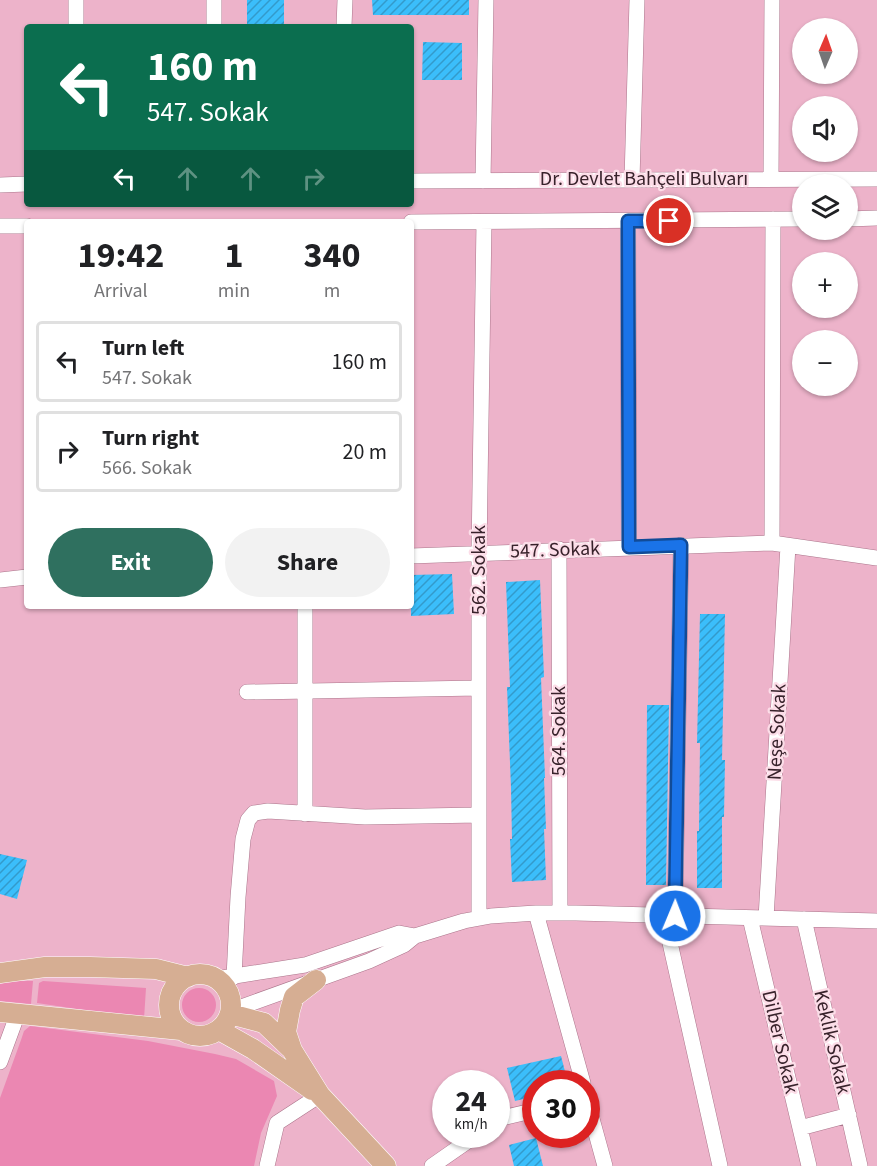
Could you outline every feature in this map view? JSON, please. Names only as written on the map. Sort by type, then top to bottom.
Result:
[{"type":"main road","points":[[6,969],[45,967],[156,969],[188,977]]},
{"type":"main road","points":[[181,1030],[171,1017],[169,1002],[175,987],[188,977],[197,975],[225,978],[228,993],[226,1018],[253,1049],[320,1095]]},
{"type":"main road","points":[[316,980],[294,997],[286,1032],[292,1050],[320,1095],[386,1166]]},
{"type":"main road","points":[[9,1012],[181,1030],[190,1035],[200,1036],[226,1018],[264,1023],[292,1050]]},
{"type":"street","points":[[76,0],[76,24]]},
{"type":"street","points":[[214,0],[214,24]]},
{"type":"street","points":[[344,24],[345,0]]},
{"type":"street","points":[[483,181],[486,0]]},
{"type":"street","points":[[632,180],[637,0]]},
{"type":"street","points":[[771,178],[772,0]]},
{"type":"street","name":"Dr. Devlet Bahçeli Bulvarı","points":[[414,181],[877,179]]},
{"type":"street","points":[[0,185],[24,184]]},
{"type":"street","points":[[858,219],[877,218]]},
{"type":"street","points":[[772,543],[773,219]]},
{"type":"street","name":"Dr. Devlet Bahçeli Bulvarı","points":[[414,222],[792,219]]},
{"type":"street","points":[[628,221],[629,547]]},
{"type":"street","name":"562. Sokak","points":[[479,918],[478,553],[484,222]]},
{"type":"street","points":[[0,226],[24,226]]},
{"type":"street","name":"547. Sokak","points":[[414,556],[772,543],[877,558]]},
{"type":"street","points":[[681,545],[670,916],[720,1166]]},
{"type":"street","name":"Neşe Sokak","points":[[758,918],[788,546]]},
{"type":"street","name":"564. Sokak","points":[[559,549],[560,914]]},
{"type":"street","points":[[0,580],[24,577]]},
{"type":"street","points":[[305,609],[305,814]]},
{"type":"street","points":[[247,692],[479,688]]},
{"type":"street","points":[[416,936],[399,933],[305,965],[225,978],[238,897],[243,839],[248,820],[255,813],[268,812],[364,817],[479,815]]},
{"type":"street","points":[[536,913],[579,1070]]},
{"type":"street","points":[[226,1018],[316,980],[369,961],[404,945],[416,936],[479,918],[536,913],[877,921]]},
{"type":"street","name":"Dilber Sokak","points":[[758,918],[809,1166]]},
{"type":"street","name":"Keklik Sokak","points":[[804,919],[860,1166]]},
{"type":"street","points":[[0,1062],[9,1012]]},
{"type":"street","points":[[267,1166],[277,1123],[320,1095]]},
{"type":"street","points":[[800,1128],[849,1115]]},
{"type":"street","points":[[432,1166],[458,1148]]},
{"type":"street","points":[[600,1148],[605,1166]]},
{"type":"shaded area","points":[[11,981],[33,981],[31,1004],[0,1001],[0,984]]},
{"type":"shaded area","points":[[43,981],[146,988],[144,1019],[37,1003],[39,983]]},
{"type":"shaded area","points":[[199,988],[211,993],[216,1005],[211,1017],[199,1022],[187,1017],[182,1005],[187,993]]},
{"type":"shaded area","points":[[30,1026],[148,1041],[215,1054],[236,1059],[274,1081],[277,1096],[261,1133],[254,1166],[0,1166],[0,1098],[24,1031]]},
{"type":"building","points":[[247,0],[284,0],[284,24],[247,24]]},
{"type":"building","points":[[372,0],[469,0],[469,15],[373,15]]},
{"type":"building","points":[[423,42],[462,43],[462,80],[422,80]]},
{"type":"building","points":[[452,574],[454,614],[411,616],[411,609],[414,609],[414,575]]},
{"type":"building","points":[[540,580],[544,677],[541,678],[546,880],[512,882],[507,687],[510,687],[506,582]]},
{"type":"building","points":[[700,614],[725,614],[722,888],[697,888]]},
{"type":"building","points":[[647,705],[669,705],[666,885],[646,885]]},
{"type":"building","points":[[0,854],[27,860],[17,899],[0,894]]},
{"type":"building","points":[[561,1056],[565,1070],[522,1070],[522,1099],[515,1101],[510,1070],[507,1068]]},
{"type":"building","points":[[522,1142],[522,1148],[538,1148],[543,1166],[514,1166],[510,1145]]},
{"type":"route","points":[[669,221],[628,221],[629,547],[681,545],[675,916]]}]
